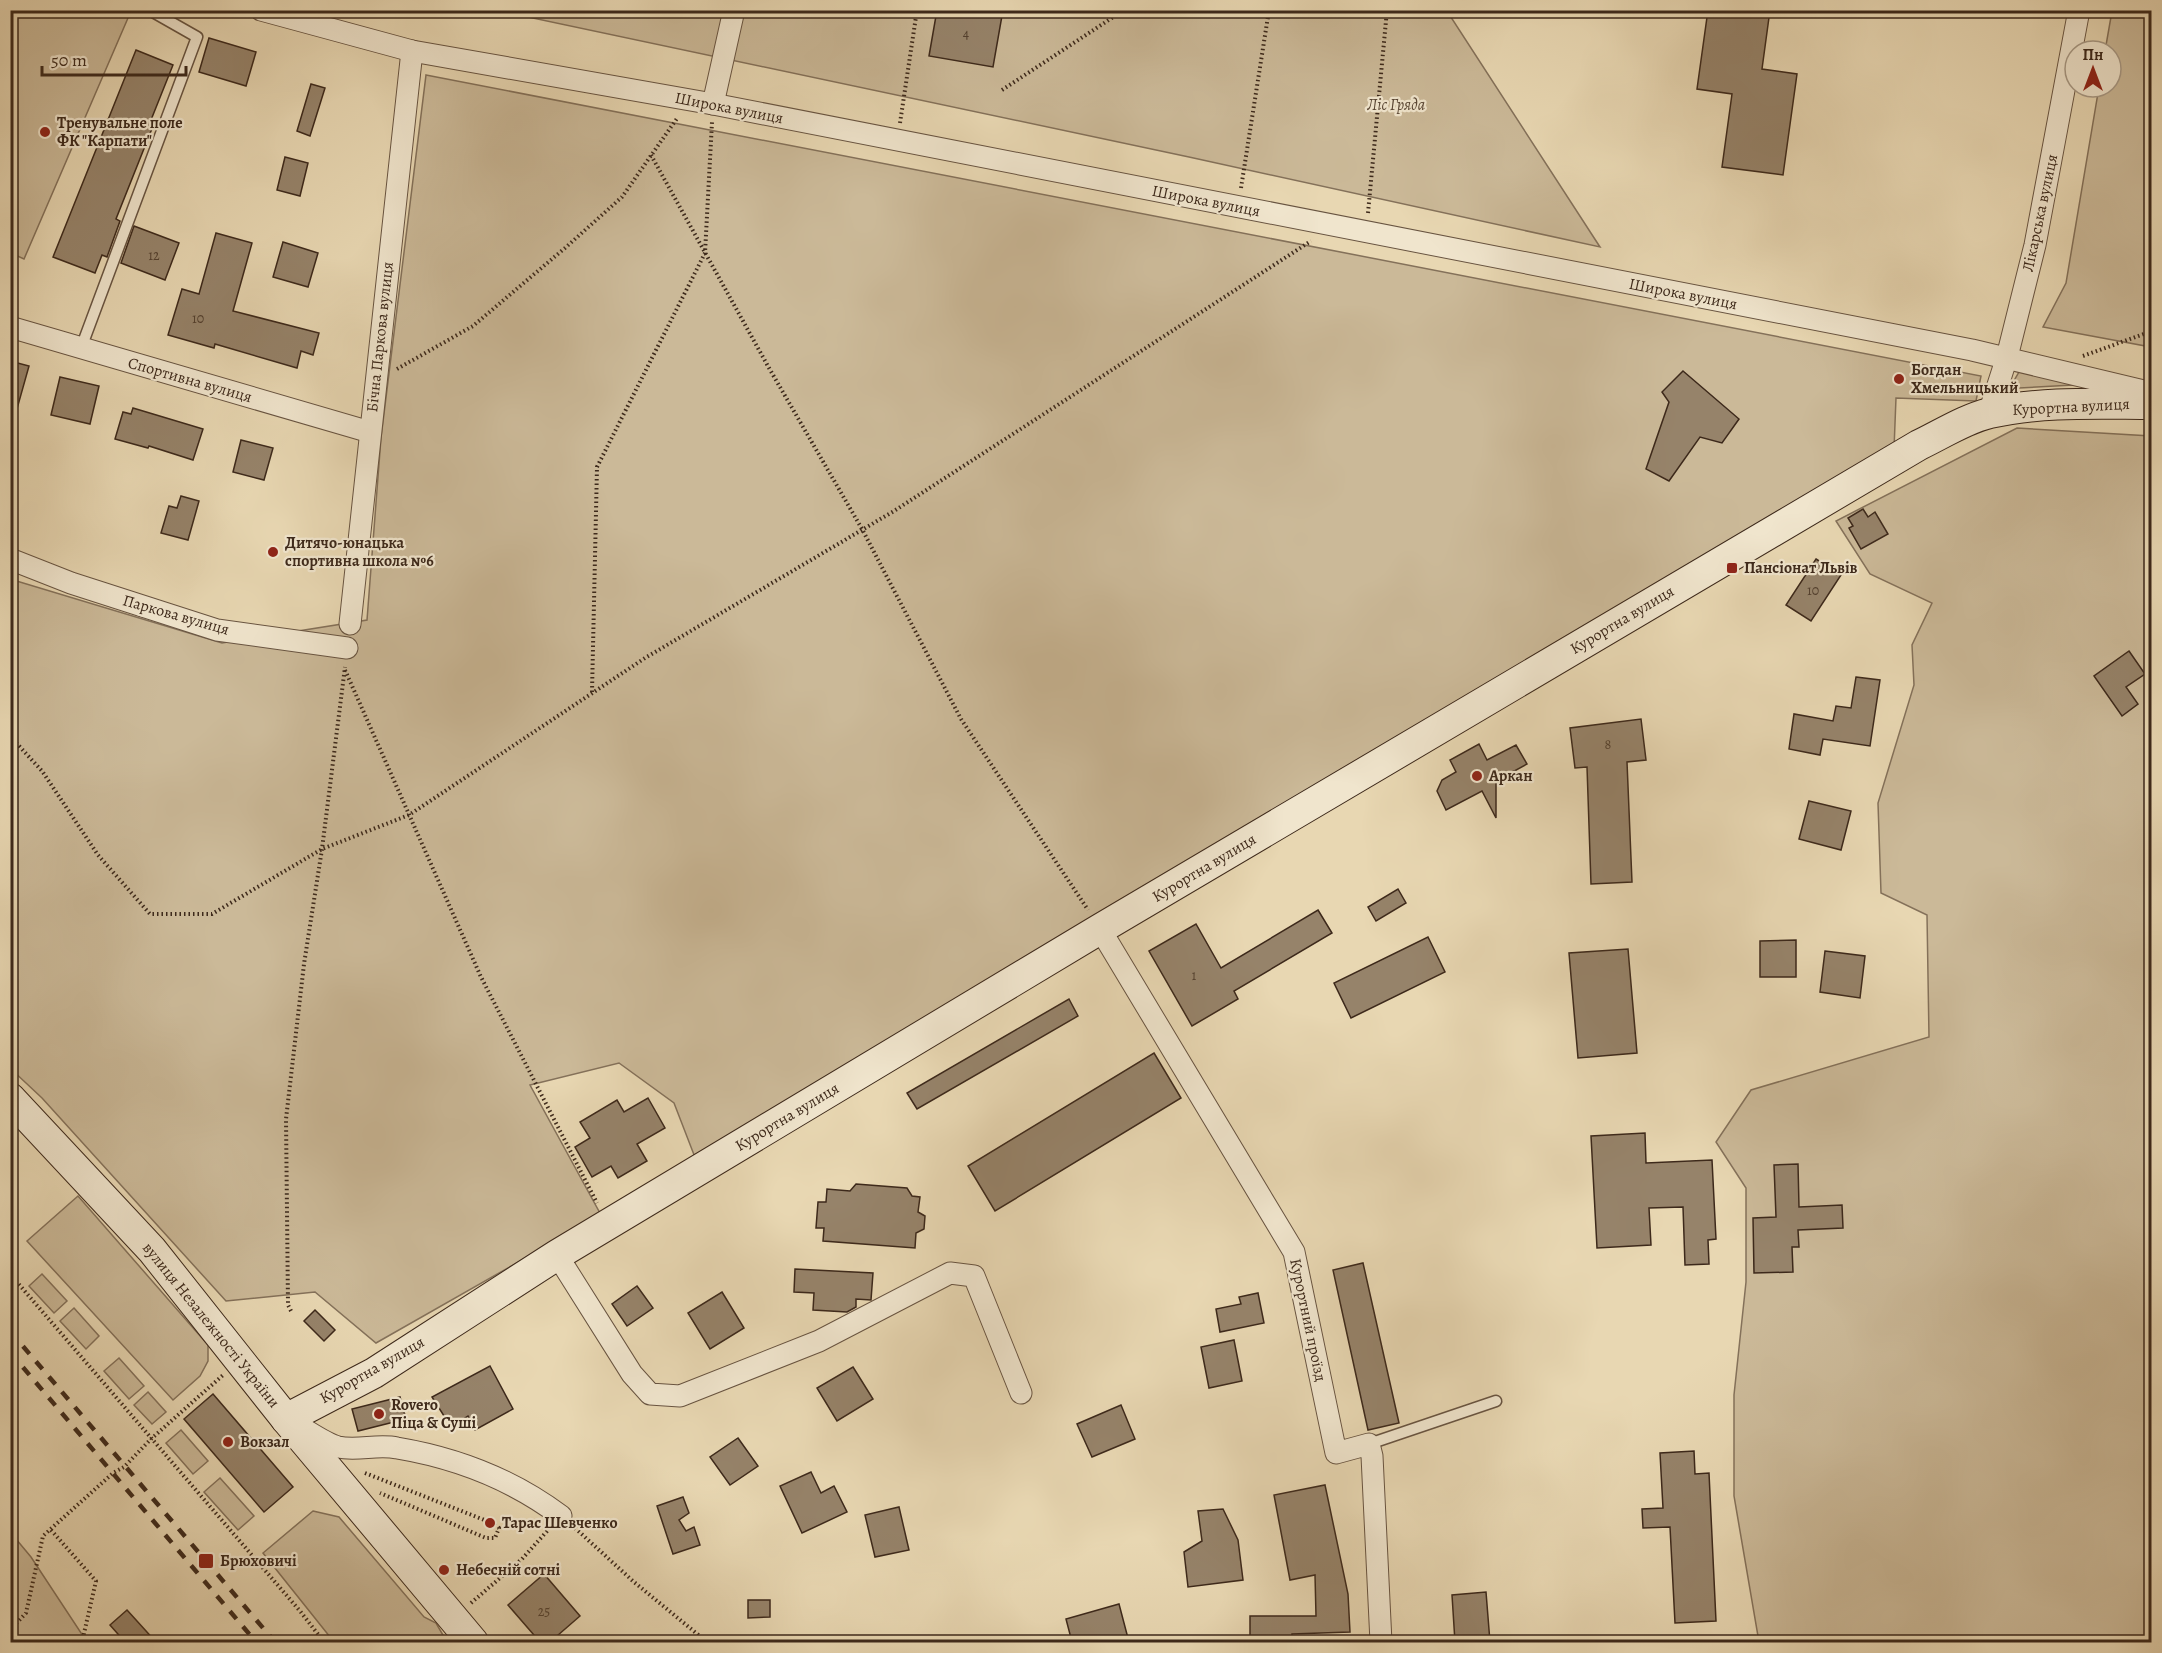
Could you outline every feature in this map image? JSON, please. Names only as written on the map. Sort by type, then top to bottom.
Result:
[{"type":"main road","name":"Курортна вулиця","points":[[286,1419],[374,1373],[557,1256],[1100,929],[1919,445],[1968,421],[1989,414],[2042,406],[2151,404]]},
{"type":"main road","name":"вулиця Незалежності України","points":[[10,1098],[152,1250],[286,1419],[473,1642]]},
{"type":"street","name":"Широка вулиця","points":[[261,10],[412,51],[713,104],[2007,357],[2151,393]]},
{"type":"street","points":[[713,104],[734,10]]},
{"type":"street","name":"Лікарська вулиця","points":[[1989,414],[2007,357],[2035,245],[2079,10]]},
{"type":"street","name":"Бічна Паркова вулиця","points":[[350,624],[412,51]]},
{"type":"street","name":"Спортивна вулиця","points":[[10,327],[370,432]]},
{"type":"street","name":"Паркова вулиця","points":[[10,559],[71,583],[217,630],[347,648]]},
{"type":"street","name":"Курортний проїзд","points":[[1100,929],[1294,1252],[1336,1453],[1368,1444]]},
{"type":"street","points":[[557,1256],[632,1374],[650,1394],[680,1396],[819,1341],[950,1274],[974,1276],[1021,1393]]},
{"type":"street","points":[[286,1419],[337,1447],[395,1447],[450,1459],[535,1496],[561,1516]]},
{"type":"street","points":[[1368,1444],[1372,1456],[1381,1642]]},
{"type":"lane","points":[[81,348],[197,37],[153,12]]},
{"type":"lane","name":"Курортний проїзд","points":[[1368,1444],[1496,1401]]},
{"type":"path","points":[[900,123],[917,10]]},
{"type":"path","points":[[1002,90],[1124,10]]},
{"type":"path","points":[[1241,189],[1269,10]]},
{"type":"path","points":[[1368,214],[1387,10]]},
{"type":"path","points":[[375,382],[473,326],[622,197],[690,100]]},
{"type":"path","points":[[592,692],[597,467],[705,253],[713,104]]},
{"type":"path","points":[[651,155],[862,529],[961,719],[1100,929]]},
{"type":"path","points":[[10,736],[42,771],[98,855],[150,915],[212,915],[322,849],[409,815],[645,658],[862,529],[1335,226]]},
{"type":"path","points":[[2051,368],[2151,331]]},
{"type":"path","points":[[345,670],[481,977],[608,1225]]},
{"type":"path","points":[[291,1311],[288,1305],[286,1119],[304,964],[341,702]]},
{"type":"path","points":[[10,1274],[300,1611],[324,1642]]},
{"type":"path","points":[[10,1630],[26,1613],[43,1536],[112,1473],[124,1467],[151,1439],[240,1360]]},
{"type":"path","points":[[358,1470],[492,1523],[499,1528],[495,1538],[486,1538],[372,1490]]},
{"type":"path","points":[[453,1619],[522,1559],[561,1516],[634,1582],[707,1642]]},
{"type":"path","points":[[51,1530],[96,1581],[82,1642]]},
{"type":"green space","name":"Тренувальне поле ФК \"Карпати\"","points":[[11,10],[131,11],[24,259],[11,253]]},
{"type":"green space","name":"Ліс Гряда","points":[[500,11],[1447,11],[1600,247],[1189,157]]},
{"type":"green space","points":[[2112,11],[2151,11],[2151,347],[2043,327],[2066,283],[2097,99],[2123,99],[2123,39],[2107,39]]},
{"type":"green space","points":[[426,75],[1981,376],[1976,401],[1896,398],[1894,449],[696,1160],[674,1103],[619,1063],[530,1085],[601,1215],[376,1343],[315,1292],[226,1301],[42,1098],[11,1069],[10,579],[222,643],[367,620],[381,438]]},
{"type":"green space","points":[[2023,370],[2092,384],[2019,388],[2016,386],[2015,379]]},
{"type":"green space","points":[[2017,428],[2151,436],[2151,1642],[1759,1642],[1734,1496],[1734,1395],[1746,1282],[1746,1188],[1716,1142],[1751,1090],[1929,1037],[1927,915],[1881,893],[1878,803],[1914,685],[1912,645],[1932,603],[1870,574],[1836,521]]},
{"type":"green space","points":[[78,1196],[208,1345],[208,1361],[200,1376],[173,1400],[27,1241]]},
{"type":"green space","points":[[42,1274],[67,1301],[54,1313],[29,1286]]},
{"type":"green space","points":[[74,1308],[99,1336],[86,1349],[60,1321]]},
{"type":"green space","points":[[119,1358],[144,1386],[129,1399],[104,1371]]},
{"type":"green space","points":[[148,1392],[166,1412],[152,1424],[134,1405]]},
{"type":"green space","points":[[181,1430],[208,1461],[193,1474],[166,1443]]},
{"type":"green space","points":[[220,1478],[254,1516],[238,1530],[204,1492]]},
{"type":"green space","points":[[313,1511],[339,1517],[424,1617],[436,1623],[447,1642],[334,1642],[263,1553]]},
{"type":"green space","points":[[11,1533],[31,1557],[87,1642],[11,1642]]},
{"type":"building","points":[[937,10],[1003,10],[993,67],[929,56]]},
{"type":"building","points":[[1708,10],[1770,10],[1762,69],[1797,74],[1783,175],[1722,167],[1732,94],[1697,89]]},
{"type":"building","points":[[209,38],[256,52],[246,86],[199,72]]},
{"type":"building","points":[[136,50],[173,65],[151,120],[155,121],[116,219],[120,221],[107,257],[102,255],[95,273],[53,257]]},
{"type":"building","points":[[311,84],[325,88],[310,136],[297,131]]},
{"type":"building","points":[[285,157],[308,163],[300,196],[277,190]]},
{"type":"building","points":[[134,226],[179,243],[165,280],[121,263]]},
{"type":"building","points":[[216,233],[252,243],[233,311],[319,333],[313,355],[301,351],[297,368],[215,344],[214,348],[168,335],[182,289],[199,294]]},
{"type":"building","points":[[283,242],[318,253],[308,287],[273,277]]},
{"type":"building","points":[[10,361],[29,366],[15,416],[10,415]]},
{"type":"building","points":[[1683,371],[1739,419],[1722,443],[1700,437],[1669,481],[1646,469],[1669,402],[1662,392]]},
{"type":"building","points":[[60,377],[99,386],[90,424],[51,415]]},
{"type":"building","points":[[133,408],[203,429],[193,460],[149,446],[148,448],[115,439],[123,412],[131,414]]},
{"type":"building","points":[[241,440],[273,448],[264,480],[233,472]]},
{"type":"building","points":[[181,496],[199,501],[188,540],[161,533],[169,506],[177,508]]},
{"type":"building","points":[[1863,509],[1868,517],[1875,512],[1888,534],[1861,549],[1849,528],[1853,526],[1848,518]]},
{"type":"building","points":[[1816,559],[1841,575],[1811,621],[1786,605]]},
{"type":"building","points":[[2129,651],[2145,674],[2126,687],[2138,704],[2122,716],[2094,676]]},
{"type":"building","points":[[1856,677],[1880,680],[1870,746],[1823,739],[1820,755],[1789,749],[1794,714],[1833,721],[1836,706],[1851,708]]},
{"type":"building","points":[[1641,719],[1646,760],[1627,762],[1632,882],[1591,884],[1587,767],[1575,768],[1570,728]]},
{"type":"building","name":"Аркан","points":[[1479,744],[1487,760],[1516,745],[1527,764],[1496,781],[1496,818],[1482,791],[1446,810],[1437,791],[1442,780],[1456,772],[1450,760]]},
{"type":"building","points":[[1809,801],[1851,811],[1841,850],[1799,839]]},
{"type":"building","points":[[1398,889],[1406,903],[1376,921],[1368,907]]},
{"type":"building","points":[[1318,910],[1332,933],[1234,991],[1238,999],[1192,1026],[1149,951],[1196,924],[1221,968]]},
{"type":"building","points":[[1428,937],[1445,972],[1351,1018],[1334,983]]},
{"type":"building","points":[[1796,940],[1796,977],[1760,977],[1760,941]]},
{"type":"building","points":[[1628,949],[1637,1053],[1578,1058],[1569,953]]},
{"type":"building","points":[[1825,951],[1865,956],[1860,998],[1820,992]]},
{"type":"building","points":[[1069,999],[1078,1016],[917,1109],[907,1093]]},
{"type":"building","points":[[1154,1053],[1181,1098],[995,1211],[968,1166]]},
{"type":"building","points":[[648,1098],[665,1128],[637,1144],[647,1161],[618,1178],[611,1166],[592,1177],[575,1147],[590,1138],[580,1122],[617,1100],[624,1112]]},
{"type":"building","points":[[1645,1133],[1646,1163],[1712,1160],[1716,1239],[1708,1240],[1709,1264],[1685,1265],[1683,1207],[1649,1208],[1651,1245],[1597,1248],[1591,1136]]},
{"type":"building","points":[[1798,1164],[1799,1207],[1842,1205],[1843,1228],[1798,1230],[1799,1247],[1792,1247],[1793,1272],[1754,1273],[1753,1218],[1776,1217],[1774,1165]]},
{"type":"building","points":[[856,1184],[907,1188],[912,1196],[920,1197],[918,1212],[925,1216],[924,1229],[916,1233],[915,1248],[823,1241],[824,1228],[816,1228],[818,1202],[826,1202],[827,1189],[850,1191]]},
{"type":"building","points":[[1363,1263],[1399,1423],[1368,1430],[1333,1270]]},
{"type":"building","points":[[795,1269],[873,1273],[871,1300],[856,1299],[856,1307],[847,1312],[813,1310],[814,1293],[794,1292]]},
{"type":"building","points":[[637,1286],[653,1308],[627,1326],[612,1304]]},
{"type":"building","points":[[722,1292],[744,1328],[710,1349],[688,1313]]},
{"type":"building","points":[[1258,1293],[1264,1323],[1220,1332],[1216,1309],[1241,1304],[1239,1297]]},
{"type":"building","points":[[315,1310],[335,1330],[324,1341],[304,1321]]},
{"type":"building","points":[[1234,1340],[1242,1381],[1209,1388],[1201,1347]]},
{"type":"building","points":[[490,1366],[513,1409],[475,1430],[468,1416],[451,1427],[432,1397]]},
{"type":"building","points":[[853,1367],[873,1399],[837,1421],[817,1388]]},
{"type":"building","name":"Вокзал","points":[[213,1394],[293,1487],[264,1512],[184,1419]]},
{"type":"building","name":"Rovero Піца & Суші","points":[[400,1397],[406,1419],[358,1431],[352,1409]]},
{"type":"building","points":[[1121,1405],[1135,1439],[1092,1457],[1077,1424]]},
{"type":"building","points":[[738,1438],[758,1466],[730,1485],[710,1457]]},
{"type":"building","points":[[1694,1451],[1695,1474],[1709,1473],[1716,1621],[1675,1623],[1670,1527],[1643,1528],[1642,1509],[1663,1508],[1660,1453]]},
{"type":"building","points":[[811,1472],[821,1493],[834,1486],[847,1512],[802,1533],[780,1486]]},
{"type":"building","points":[[1325,1485],[1348,1594],[1350,1632],[1292,1634],[1292,1642],[1250,1642],[1250,1616],[1316,1616],[1315,1575],[1290,1580],[1274,1495]]},
{"type":"building","points":[[683,1497],[689,1513],[679,1520],[686,1531],[694,1527],[700,1545],[673,1554],[657,1506]]},
{"type":"building","points":[[899,1507],[909,1550],[875,1557],[865,1515]]},
{"type":"building","points":[[1223,1509],[1238,1540],[1243,1580],[1188,1587],[1184,1552],[1202,1541],[1198,1511]]},
{"type":"building","points":[[544,1574],[580,1616],[550,1642],[540,1642],[508,1605]]},
{"type":"building","points":[[1486,1592],[1490,1642],[1455,1642],[1452,1595]]},
{"type":"building","points":[[748,1600],[770,1600],[770,1617],[748,1618]]},
{"type":"building","points":[[1119,1604],[1129,1642],[1072,1642],[1066,1619]]},
{"type":"building","points":[[127,1610],[156,1642],[125,1642],[110,1625]]},
{"type":"railway","points":[[10,1331],[275,1642]]},
{"type":"railway","points":[[10,1352],[256,1642]]},
{"type":"place","name":"Тренувальне поле ФК \"Карпати\"","points":[[45,132]]},
{"type":"place","name":"Богдан Хмельницький","points":[[1899,379]]},
{"type":"place","name":"Дитячо-юнацька спортивна школа №6","points":[[273,552]]},
{"type":"place","name":"Пансіонат Львів","points":[[1732,568]]},
{"type":"place","name":"Аркан","points":[[1477,776]]},
{"type":"place","name":"Rovero Піца & Суші","points":[[379,1414]]},
{"type":"place","name":"Вокзал","points":[[228,1442]]},
{"type":"place","name":"Тарас Шевченко","points":[[490,1523]]},
{"type":"place","name":"Брюховичі","points":[[206,1561]]},
{"type":"place","name":"Небесній сотні","points":[[444,1570]]}]
